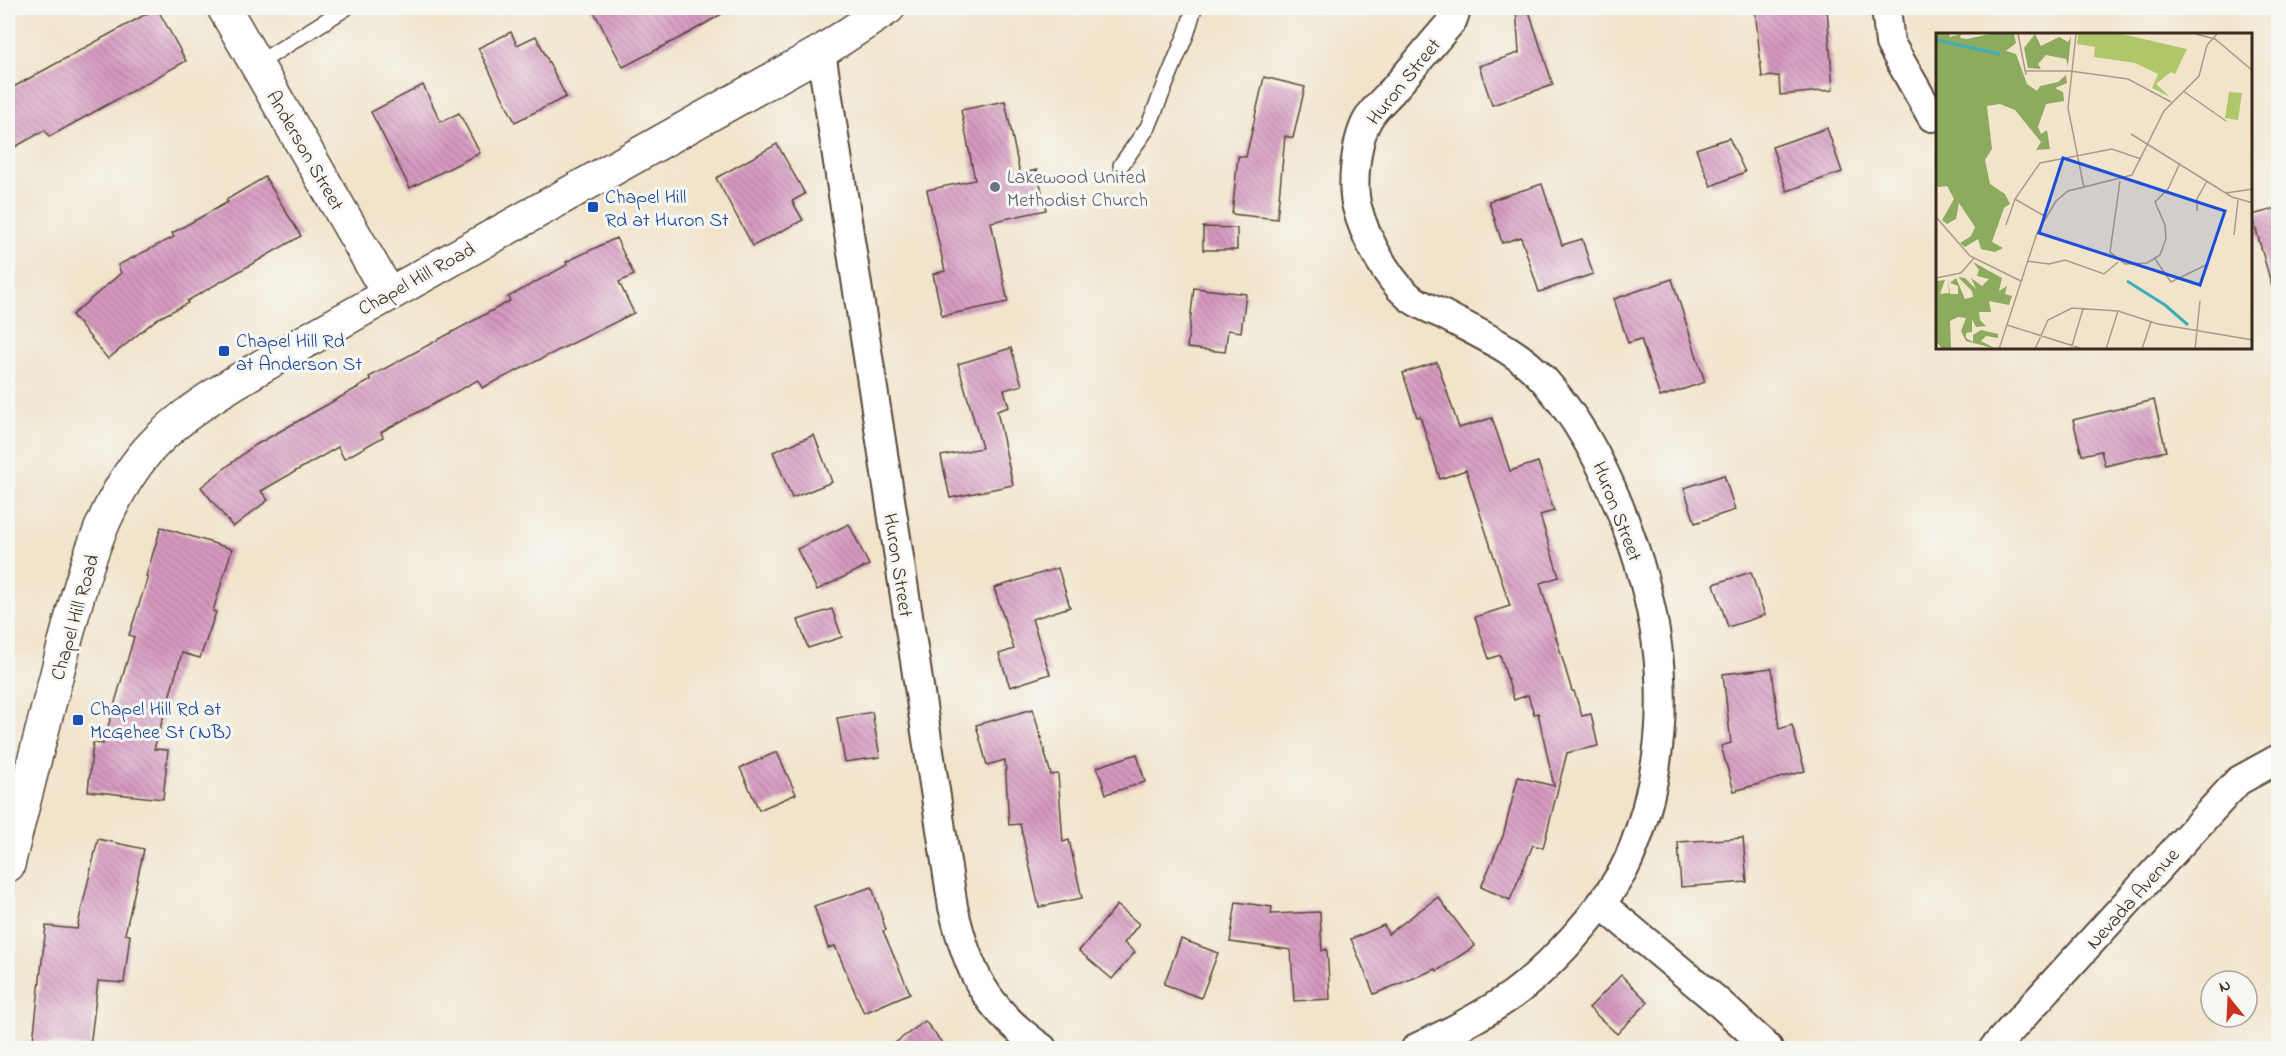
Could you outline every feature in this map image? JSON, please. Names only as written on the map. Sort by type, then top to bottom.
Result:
[{"type":"street","name":"Anderson Street","points":[[224,8],[388,293]]},
{"type":"street","name":"Chapel Hill Road","points":[[8,865],[13,817],[101,528],[125,480],[148,450],[171,427],[198,406],[388,293],[820,52],[888,8]]},
{"type":"street","name":"Huron Street","points":[[1416,1048],[1463,1026],[1513,995],[1552,962],[1601,904],[1623,871],[1638,837],[1653,783],[1660,740],[1662,696],[1653,612],[1627,524],[1603,467],[1580,424],[1542,378],[1519,358],[1409,297],[1389,275],[1377,256],[1357,207],[1354,181],[1356,157],[1367,120],[1452,21],[1457,8]]},
{"type":"street","points":[[1886,8],[1890,43],[1932,117]]},
{"type":"street","name":"Huron Street","points":[[820,52],[952,907],[962,945],[973,973],[994,1008],[1022,1034],[1042,1048]]},
{"type":"street","name":"Nevada Avenue","points":[[1994,1048],[2238,781],[2278,759]]},
{"type":"street","points":[[1601,904],[1716,1000],[1768,1048]]},
{"type":"lane","points":[[257,64],[346,8]]},
{"type":"lane","points":[[1121,165],[1148,127],[1187,32],[1194,8]]},
{"type":"building","points":[[157,8],[186,61],[49,137],[45,130],[8,151],[8,90]]},
{"type":"building","points":[[592,8],[732,8],[623,67]]},
{"type":"building","points":[[1516,8],[1528,8],[1553,85],[1492,105],[1479,66],[1519,53]]},
{"type":"building","points":[[1755,8],[1827,8],[1833,90],[1780,95],[1779,76],[1762,77]]},
{"type":"building","points":[[511,32],[517,45],[536,36],[566,97],[515,122],[478,48]]},
{"type":"building","points":[[1264,77],[1305,87],[1293,138],[1285,136],[1277,219],[1232,214],[1238,156],[1246,157]]},
{"type":"building","points":[[423,85],[441,122],[459,113],[480,153],[410,188],[371,112]]},
{"type":"building","points":[[1005,101],[1020,174],[1037,170],[1046,210],[991,222],[1008,302],[942,316],[933,274],[945,271],[927,190],[975,180],[961,110]]},
{"type":"building","points":[[1827,128],[1842,172],[1787,191],[1772,147]]},
{"type":"building","points":[[1729,138],[1745,172],[1711,186],[1696,149]]},
{"type":"building","points":[[777,144],[805,194],[792,201],[803,220],[753,246],[716,178]]},
{"type":"building","points":[[265,177],[301,236],[157,319],[108,359],[72,315],[121,273],[118,265],[174,237],[172,233],[228,202],[226,200]]},
{"type":"building","points":[[1542,184],[1562,245],[1582,239],[1593,274],[1539,292],[1521,237],[1502,243],[1489,201]]},
{"type":"building","points":[[2278,208],[2278,286],[2272,287],[2253,215]]},
{"type":"building","points":[[1203,227],[1237,228],[1237,250],[1203,250]]},
{"type":"building","points":[[616,238],[634,275],[619,282],[634,313],[482,388],[478,380],[381,432],[383,437],[344,459],[338,447],[261,491],[268,500],[233,527],[201,487],[252,447],[371,380],[369,377],[510,301],[508,297],[567,265],[566,262]]},
{"type":"building","points":[[1672,279],[1705,382],[1660,397],[1641,339],[1628,343],[1614,299]]},
{"type":"building","points":[[1194,288],[1246,294],[1241,332],[1228,330],[1225,352],[1187,348]]},
{"type":"building","points":[[1011,348],[1022,385],[1004,390],[1009,407],[997,411],[1013,485],[950,498],[941,456],[982,448],[958,364]]},
{"type":"building","points":[[1437,362],[1459,428],[1492,418],[1510,471],[1538,462],[1554,511],[1540,515],[1559,577],[1540,583],[1572,691],[1574,691],[1582,716],[1591,714],[1598,746],[1567,753],[1543,848],[1533,845],[1510,900],[1481,887],[1503,836],[1518,777],[1554,786],[1538,713],[1534,714],[1528,695],[1514,700],[1500,655],[1489,659],[1475,617],[1510,606],[1466,470],[1440,479],[1420,416],[1417,417],[1403,373]]},
{"type":"building","points":[[2154,400],[2166,451],[2105,466],[2101,451],[2082,455],[2073,420]]},
{"type":"building","points":[[814,435],[832,482],[792,498],[773,452]]},
{"type":"building","points":[[1724,475],[1735,510],[1695,523],[1684,488]]},
{"type":"building","points":[[849,524],[869,565],[817,590],[797,549]]},
{"type":"building","points":[[161,527],[232,549],[213,611],[216,612],[200,658],[182,653],[154,749],[168,750],[163,799],[88,791],[93,743],[103,744],[134,637],[129,635]]},
{"type":"building","points":[[1058,568],[1070,607],[1032,619],[1050,674],[1010,687],[999,654],[1014,649],[994,588]]},
{"type":"building","points":[[1751,572],[1765,615],[1728,627],[1714,584]]},
{"type":"building","points":[[832,609],[842,637],[808,648],[798,620]]},
{"type":"building","points":[[1772,668],[1779,729],[1792,725],[1805,771],[1734,791],[1721,746],[1731,743],[1723,674]]},
{"type":"building","points":[[1033,709],[1051,775],[1058,774],[1063,842],[1069,840],[1082,898],[1039,907],[1020,824],[1009,825],[1005,760],[987,765],[976,725]]},
{"type":"building","points":[[872,712],[880,757],[845,762],[837,718]]},
{"type":"building","points":[[777,752],[796,794],[759,810],[740,768]]},
{"type":"building","points":[[1137,754],[1145,782],[1106,794],[1097,767]]},
{"type":"building","points":[[1743,838],[1747,882],[1681,887],[1678,842]]},
{"type":"building","points":[[98,839],[144,849],[125,934],[130,935],[124,983],[98,981],[90,1047],[33,1041],[46,926],[77,929]]},
{"type":"building","points":[[872,887],[886,930],[883,931],[910,993],[864,1013],[835,946],[828,948],[814,906]]},
{"type":"building","points":[[1438,897],[1475,946],[1437,971],[1436,969],[1374,994],[1351,939],[1384,925],[1388,934]]},
{"type":"building","points":[[1236,902],[1272,907],[1271,914],[1320,912],[1322,951],[1327,949],[1330,999],[1294,1001],[1291,950],[1230,942]]},
{"type":"building","points":[[1117,905],[1139,924],[1124,943],[1135,952],[1112,979],[1079,951]]},
{"type":"building","points":[[1181,939],[1218,953],[1201,998],[1164,984]]},
{"type":"building","points":[[1621,975],[1648,1002],[1617,1034],[1589,1008]]},
{"type":"building","points":[[925,1021],[946,1048],[888,1048]]},
{"type":"place","name":"Lakewood United Methodist Church","points":[[995,187]]},
{"type":"place","name":"Chapel Hill Rd at Huron St","points":[[593,207]]},
{"type":"place","name":"Chapel Hill Rd at Anderson St","points":[[224,351]]},
{"type":"place","name":"Chapel Hill Rd at McGehee St (NB)","points":[[78,720]]}]
